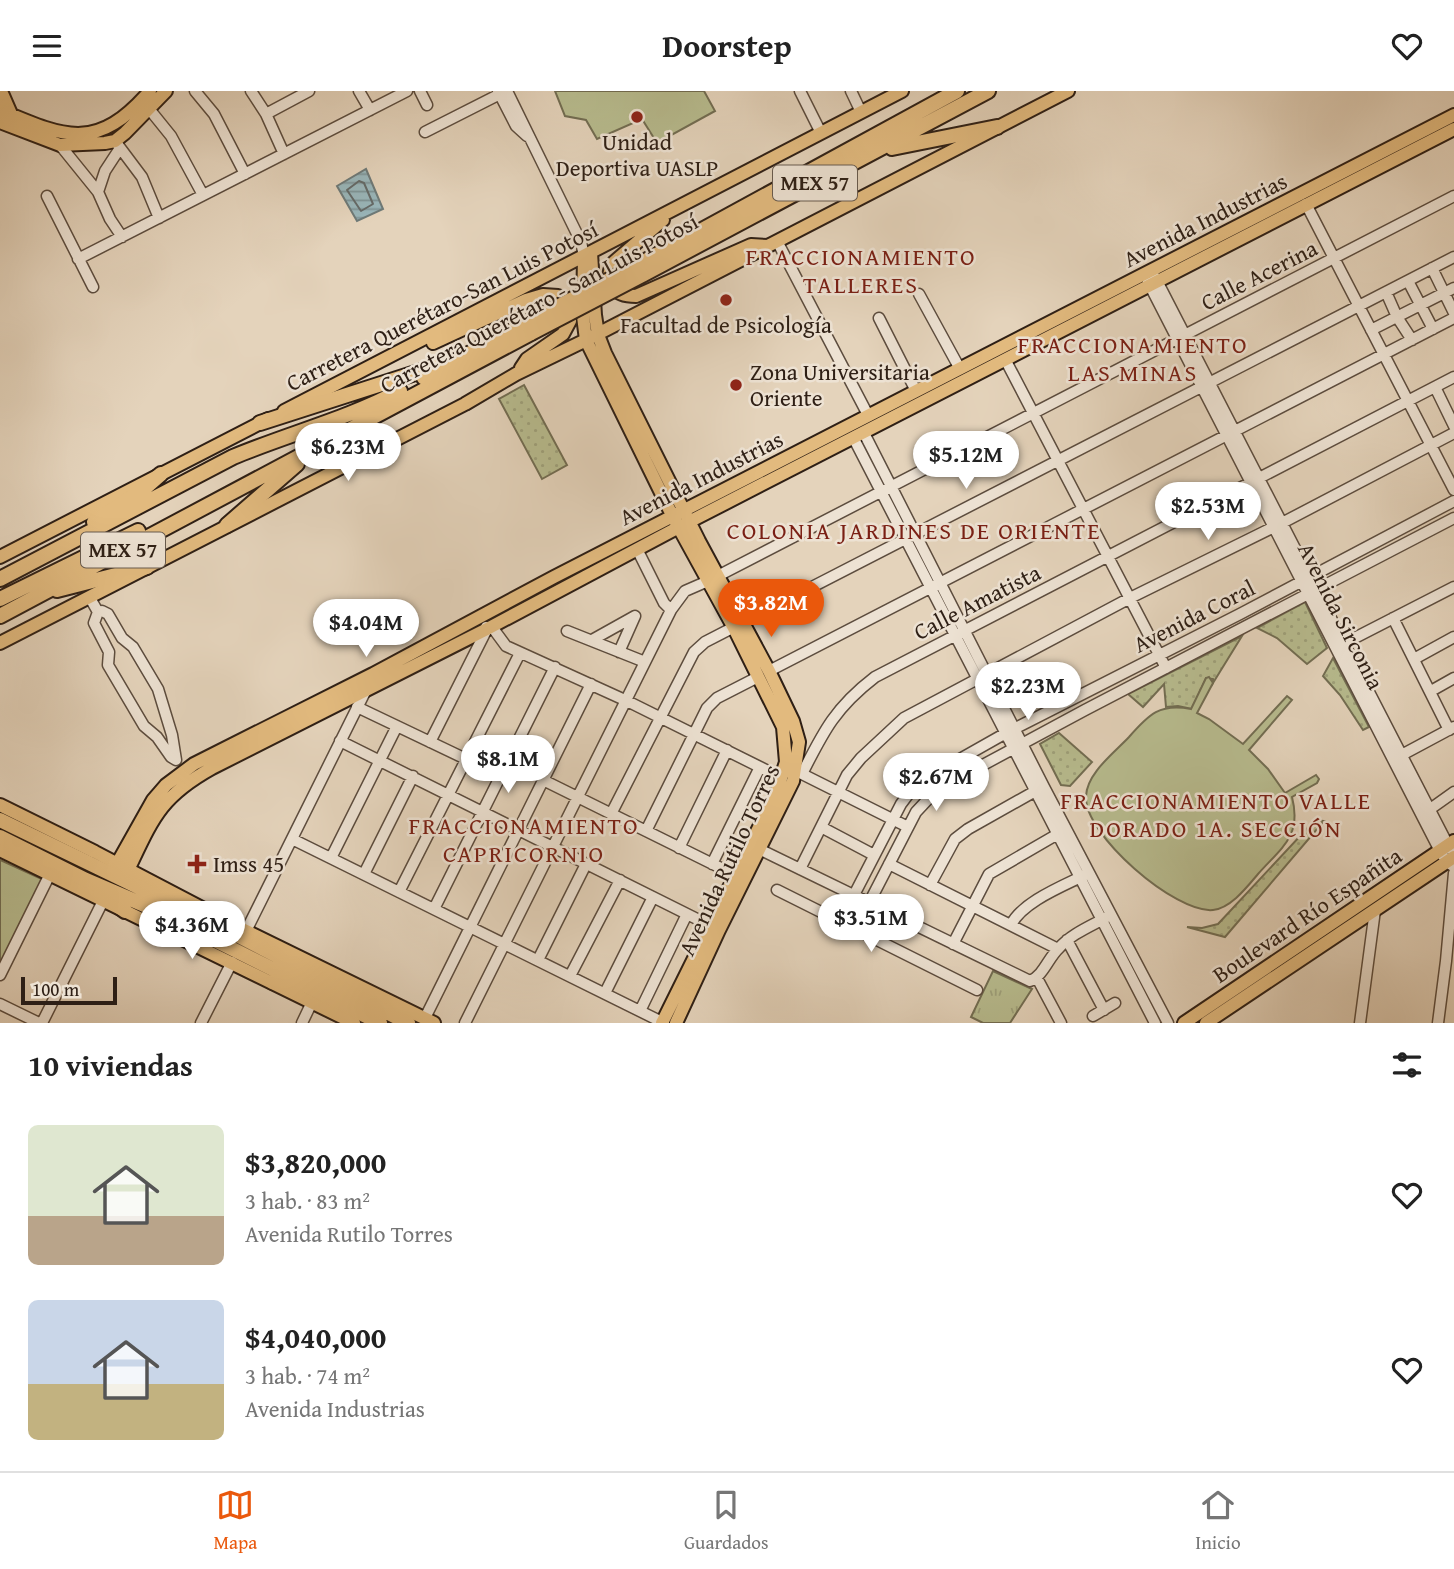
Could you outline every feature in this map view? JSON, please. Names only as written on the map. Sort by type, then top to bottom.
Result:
[{"type":"highway","points":[[917,114],[940,91]]},
{"type":"highway","name":"Carretera Querétaro - San Luis Potosí","points":[[640,270],[957,91]]},
{"type":"highway","name":"Carretera Querétaro - San Luis Potosí","points":[[0,616],[245,485],[528,328],[988,91]]},
{"type":"highway","points":[[873,152],[998,127]]},
{"type":"highway","name":"Carretera Querétaro - San Luis Potosí","points":[[0,579],[233,457],[273,440],[346,416],[459,359],[528,328]]},
{"type":"highway","points":[[260,423],[459,359]]},
{"type":"highway","points":[[227,525],[320,444]]},
{"type":"highway","points":[[0,569],[57,541],[75,540],[98,519],[161,474]]},
{"type":"highway","points":[[0,599],[227,487],[245,485]]},
{"type":"highway","points":[[35,596],[147,567]]},
{"type":"highway","points":[[0,821],[235,934],[408,1023]]},
{"type":"highway","points":[[0,837],[86,880],[149,907],[380,1023]]},
{"type":"highway","points":[[86,880],[125,911]]},
{"type":"highway","points":[[179,909],[227,921]]},
{"type":"highway","points":[[273,982],[333,999]]},
{"type":"highway","points":[[351,983],[363,994],[426,1021]]},
{"type":"main road","points":[[1,91],[3,119]]},
{"type":"main road","points":[[3,119],[60,145],[117,123],[131,113],[150,91]]},
{"type":"main road","points":[[3,119],[49,130],[75,140],[117,145],[166,91]]},
{"type":"main road","name":"Carretera Querétaro-San Luis Potosí","points":[[0,557],[902,91]]},
{"type":"main road","points":[[0,643],[1068,91]]},
{"type":"main road","name":"Avenida Industrias","points":[[487,625],[554,577],[682,519],[868,415],[960,369],[1306,204],[1453,121]]},
{"type":"main road","name":"Avenida Industrias","points":[[123,867],[164,803],[192,779],[366,690],[390,672],[659,538],[682,519],[716,508],[1006,361],[1150,278],[1453,121]]},
{"type":"main road","points":[[676,208],[613,263],[609,272],[610,282],[623,296],[636,296],[751,245],[773,244]]},
{"type":"main road","name":"Avenida Rutilo Torres","points":[[588,255],[592,337],[638,423],[694,543],[764,674],[793,721],[799,742],[793,775],[759,849],[663,1023]]},
{"type":"main road","points":[[385,359],[400,357],[526,300],[543,295],[558,296],[568,306],[570,321],[563,334],[527,359],[516,374]]},
{"type":"main road","points":[[659,538],[676,538],[694,543],[705,521],[716,508]]},
{"type":"main road","name":"Avenida Industrias","points":[[123,867],[153,800],[179,765],[260,731],[373,674],[390,672]]},
{"type":"main road","points":[[241,752],[257,739],[260,731]]},
{"type":"main road","name":"Avenida Rutilo Torres","points":[[676,1023],[735,875],[793,775]]},
{"type":"main road","points":[[0,805],[351,983]]},
{"type":"main road","points":[[0,850],[232,961],[354,1023]]},
{"type":"main road","name":"Boulevard Río Españita","points":[[1206,1023],[1451,857]]},
{"type":"main road","name":"Boulevard Río Españita","points":[[1184,1023],[1451,857]]},
{"type":"street","points":[[195,91],[214,114],[245,174]]},
{"type":"street","points":[[251,91],[266,114],[284,154]]},
{"type":"street","points":[[266,114],[307,91]]},
{"type":"street","points":[[359,91],[370,110]]},
{"type":"street","points":[[78,259],[407,91]]},
{"type":"street","points":[[420,91],[427,105]]},
{"type":"street","points":[[800,91],[821,133]]},
{"type":"street","points":[[850,91],[861,112]]},
{"type":"street","points":[[425,132],[501,92],[527,136],[588,255]]},
{"type":"street","points":[[150,110],[172,136],[203,195]]},
{"type":"street","points":[[60,145],[98,192],[110,219],[122,237]]},
{"type":"street","points":[[98,192],[117,145],[142,177],[159,218]]},
{"type":"street","points":[[47,196],[93,287]]},
{"type":"street","name":"Calle Acerina","points":[[465,1023],[671,610],[685,591],[1454,196]]},
{"type":"street","points":[[1306,204],[1454,490]]},
{"type":"street","points":[[773,244],[868,415]]},
{"type":"street","points":[[611,814],[694,652],[705,642],[1454,257]]},
{"type":"street","points":[[646,831],[707,708],[717,698],[1433,329],[1454,316],[1449,290],[1432,268]]},
{"type":"street","name":"Avenida Sirconia","points":[[1150,278],[1425,812],[1451,857]]},
{"type":"street","points":[[1408,281],[1433,329]]},
{"type":"street","points":[[1371,330],[1449,290]]},
{"type":"street","points":[[1386,292],[1397,317],[1412,340]]},
{"type":"street","points":[[919,294],[960,369]]},
{"type":"street","points":[[879,318],[916,391]]},
{"type":"street","points":[[1006,361],[1166,668]]},
{"type":"street","name":"Calle Amatista","points":[[793,775],[835,713],[854,693],[875,677],[1454,377]]},
{"type":"street","points":[[1435,387],[1454,426]]},
{"type":"street","points":[[800,869],[847,775],[861,758],[904,718],[1130,598],[1278,525],[1454,433]]},
{"type":"street","points":[[859,436],[917,534],[988,673],[1010,731]]},
{"type":"street","points":[[859,436],[881,492],[977,679],[1010,731],[1062,831],[1155,1023]]},
{"type":"street","name":"Avenida Coral","points":[[854,895],[892,819],[910,792],[930,776],[1010,731],[1454,501]]},
{"type":"street","name":"Avenida Coral","points":[[869,903],[916,812],[930,797],[1085,710],[1454,518]]},
{"type":"street","points":[[637,549],[664,603],[671,610]]},
{"type":"street","points":[[1340,646],[1454,587]]},
{"type":"street","points":[[90,598],[98,612],[94,623],[109,652],[108,665],[144,726],[157,737],[179,765]]},
{"type":"street","points":[[619,652],[635,617],[631,604]]},
{"type":"street","points":[[98,612],[108,614],[122,638],[133,647],[158,689],[179,765]]},
{"type":"street","points":[[592,640],[635,617]]},
{"type":"street","points":[[1393,618],[1452,728],[1397,757]]},
{"type":"street","points":[[430,742],[487,625],[506,646],[520,653],[661,717],[760,767],[793,775],[838,792],[908,827]]},
{"type":"street","points":[[567,631],[645,662]]},
{"type":"street","points":[[1414,659],[1454,637]]},
{"type":"street","points":[[107,646],[122,638]]},
{"type":"street","points":[[399,892],[520,653]]},
{"type":"street","points":[[435,909],[555,667]]},
{"type":"street","points":[[246,931],[373,674]]},
{"type":"street","points":[[1431,691],[1454,678]]},
{"type":"street","points":[[426,1021],[591,684]]},
{"type":"street","points":[[1076,697],[1085,710]]},
{"type":"street","points":[[357,707],[466,759]]},
{"type":"street","points":[[331,858],[397,726]]},
{"type":"street","points":[[157,737],[169,730]]},
{"type":"street","points":[[340,741],[714,928]]},
{"type":"street","points":[[679,848],[727,750]]},
{"type":"street","points":[[712,864],[760,767]]},
{"type":"street","points":[[364,874],[413,776]]},
{"type":"street","points":[[543,781],[735,875]]},
{"type":"street","points":[[930,885],[955,839],[1040,789]]},
{"type":"street","points":[[1425,812],[1454,792]]},
{"type":"street","points":[[821,827],[874,855]]},
{"type":"street","points":[[953,944],[989,874],[1062,831]]},
{"type":"street","points":[[292,839],[663,1023]]},
{"type":"street","points":[[759,849],[1033,980],[1060,1023]]},
{"type":"street","points":[[0,856],[47,873],[0,975]]},
{"type":"street","points":[[1438,1023],[1450,962],[1451,857]]},
{"type":"street","points":[[537,960],[586,864]]},
{"type":"street","points":[[889,864],[1058,949]]},
{"type":"street","points":[[1011,925],[1016,915],[1025,907],[1084,875]]},
{"type":"street","points":[[570,976],[620,880]]},
{"type":"street","points":[[778,890],[978,991]]},
{"type":"street","points":[[605,993],[653,897]]},
{"type":"street","points":[[0,1004],[41,1023],[103,901]]},
{"type":"street","points":[[1360,1023],[1375,910]]},
{"type":"street","points":[[874,939],[888,912]]},
{"type":"street","points":[[640,1011],[687,914]]},
{"type":"street","points":[[1033,980],[1067,940],[1106,918]]},
{"type":"street","points":[[1106,918],[1168,1023]]},
{"type":"street","points":[[1067,940],[1104,1010]]},
{"type":"street","points":[[201,1023],[232,961]]},
{"type":"street","points":[[302,1023],[313,1002]]},
{"type":"street","points":[[1093,1016],[1115,1003]]},
{"type":"green space","name":"Unidad Deportiva UASLP","points":[[555,91],[704,91],[715,111],[657,143],[642,119],[597,139],[586,120],[565,116]]},
{"type":"green space","points":[[524,385],[567,465],[542,479],[499,399]]},
{"type":"green space","points":[[1305,602],[1327,648],[1307,664],[1277,638],[1257,628]]},
{"type":"green space","points":[[1242,636],[1213,683],[1213,679],[1206,678],[1192,709],[1166,707],[1164,684],[1143,707],[1128,694]]},
{"type":"green space","points":[[1333,658],[1369,727],[1363,730],[1340,695],[1323,676]]},
{"type":"green space","points":[[1209,677],[1213,683],[1197,713],[1243,744],[1287,696],[1292,700],[1249,750],[1268,769],[1285,793],[1316,775],[1319,779],[1317,783],[1292,797],[1294,822],[1282,848],[1238,896],[1213,910],[1197,908],[1177,899],[1134,869],[1099,830],[1089,812],[1086,796],[1096,771],[1149,716],[1163,709],[1191,709],[1206,678]]},
{"type":"green space","points":[[1059,733],[1092,762],[1070,786],[1061,785],[1040,744]]},
{"type":"green space","points":[[1315,820],[1324,821],[1225,937],[1187,927],[1202,928],[1218,924]]},
{"type":"green space","points":[[0,860],[44,880],[0,964]]},
{"type":"green space","points":[[993,971],[1032,989],[1010,1023],[983,1023],[971,1017]]},
{"type":"water","points":[[366,169],[383,209],[357,221],[337,186]]},
{"type":"place","name":"Unidad Deportiva UASLP","points":[[637,117]]},
{"type":"place","name":"Facultad de Psicología","points":[[726,300]]},
{"type":"place","name":"Zona Universitaria Oriente","points":[[736,385]]},
{"type":"place","name":"Imss 45","points":[[197,864]]},
{"type":"district","name":"FRACCIONAMIENTO TALLERES","points":[[861,271]]},
{"type":"district","name":"FRACCIONAMIENTO LAS MINAS","points":[[1133,359]]},
{"type":"district","name":"COLONIA JARDINES DE ORIENTE","points":[[914,531]]},
{"type":"district","name":"FRACCIONAMIENTO VALLE DORADO 1A. SECCIÓN","points":[[1216,815]]},
{"type":"district","name":"FRACCIONAMIENTO CAPRICORNIO","points":[[524,840]]}]
